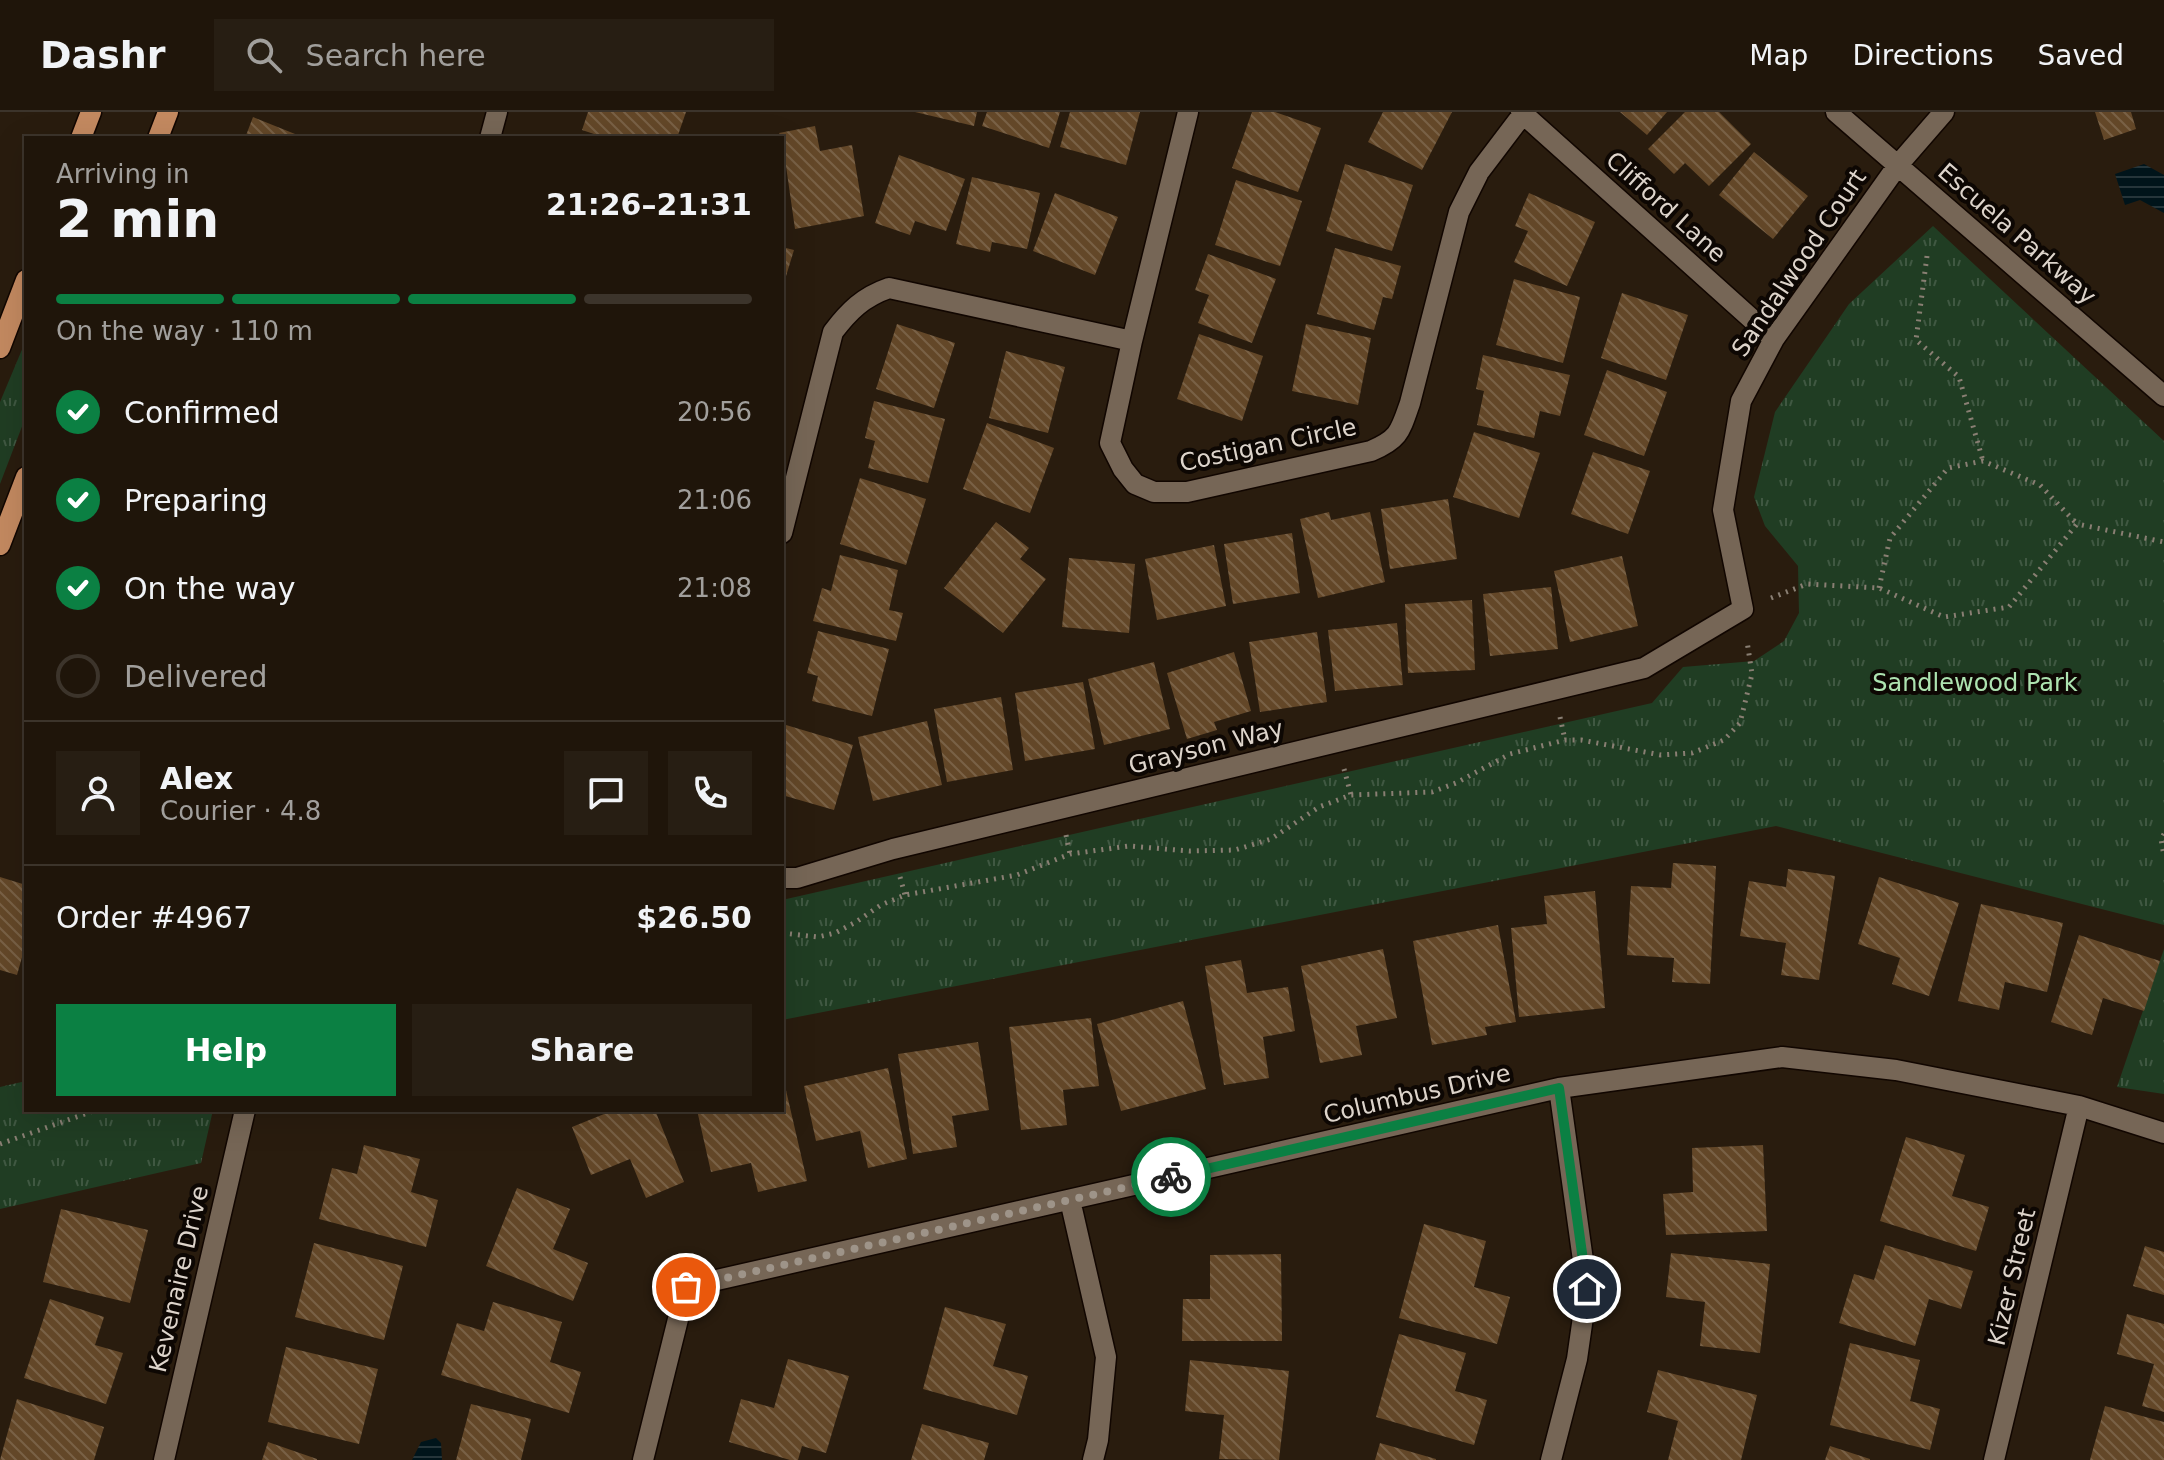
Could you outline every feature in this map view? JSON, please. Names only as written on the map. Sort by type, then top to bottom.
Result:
[{"type":"main road","points":[[82,136],[91,112]]},
{"type":"main road","points":[[159,136],[168,112]]},
{"type":"main road","points":[[0,348],[24,285]]},
{"type":"main road","points":[[0,545],[24,482]]},
{"type":"street","points":[[491,136],[497,112]]},
{"type":"street","name":"Costigan Circle","points":[[1188,112],[1110,443],[1123,469],[1135,484],[1154,492],[1187,492],[1371,451],[1392,442],[1410,403],[1459,212],[1479,172],[1522,113]]},
{"type":"street","name":"Escuela Parkway","points":[[1836,112],[2164,396]]},
{"type":"street","name":"Sandalwood Court","points":[[1743,609],[1723,510],[1741,401],[1774,339],[1898,165],[1944,112]]},
{"type":"street","name":"Clifford Lane","points":[[1522,113],[1774,339]]},
{"type":"street","points":[[784,525],[833,332],[848,312],[868,295],[889,288],[1132,341]]},
{"type":"street","name":"Grayson Way","points":[[784,878],[797,878],[893,849],[1644,668],[1743,609]]},
{"type":"street","name":"Columbus Drive","points":[[643,1460],[686,1287],[1559,1088],[1782,1057],[1896,1070],[2079,1106],[2164,1133]]},
{"type":"street","points":[[1551,1460],[1577,1359],[1587,1289],[1559,1088]]},
{"type":"street","name":"Kizer Street","points":[[1994,1460],[2079,1106]]},
{"type":"street","name":"Kevenaire Drive","points":[[164,1460],[245,1112]]},
{"type":"street","points":[[1070,1200],[1106,1357],[1098,1440],[1093,1460]]},
{"type":"path","points":[[1927,256],[1916,340],[1959,377],[1983,461]]},
{"type":"path","points":[[1879,588],[1890,538],[1948,468],[1983,461],[2040,485],[2077,524],[2164,542]]},
{"type":"path","points":[[784,933],[818,937],[835,933],[881,905],[905,895],[1017,875],[1070,854],[1129,846],[1189,851],[1235,850],[1271,839],[1319,807],[1351,795],[1432,792],[1456,783],[1510,754],[1565,740],[1581,740],[1661,755],[1692,753],[1724,740],[1740,723],[1752,674],[1743,609],[1807,584],[1879,588],[1944,617],[2009,607],[2077,524]]},
{"type":"path","points":[[2164,834],[2161,839],[2164,856]]},
{"type":"path","points":[[0,1144],[90,1112]]},
{"type":"green space","name":"Sandlewood Park","points":[[1933,226],[2164,441],[2164,925],[1776,826],[784,1020],[784,900],[1652,703],[1683,667],[1754,661],[1784,641],[1799,613],[1798,566],[1765,526],[1754,497],[1775,412],[1849,304]]},
{"type":"green space","points":[[24,345],[24,421],[0,484],[0,402]]},
{"type":"green space","points":[[2164,949],[2164,1094],[2117,1087]]},
{"type":"green space","points":[[24,1081],[24,1112],[213,1112],[201,1163],[0,1209],[0,1087]]},
{"type":"shaded area","points":[[2144,164],[2164,175],[2164,213],[2140,200],[2125,205],[2115,174]]},
{"type":"shaded area","points":[[436,1438],[441,1443],[442,1460],[412,1460],[421,1442]]},
{"type":"building","points":[[588,112],[686,112],[678,136],[600,136],[582,130]]},
{"type":"building","points":[[915,112],[977,112],[974,126]]},
{"type":"building","points":[[987,112],[1060,112],[1049,148],[982,126]]},
{"type":"building","points":[[1070,112],[1140,112],[1126,165],[1060,147]]},
{"type":"building","points":[[1252,112],[1275,112],[1321,128],[1298,192],[1232,168]]},
{"type":"building","points":[[1383,112],[1452,112],[1422,170],[1368,142]]},
{"type":"building","points":[[1620,112],[1667,112],[1647,135]]},
{"type":"building","points":[[1685,112],[1719,112],[1751,144],[1709,186],[1685,163],[1674,174],[1648,149]]},
{"type":"building","points":[[2095,112],[2131,112],[2136,129],[2104,140]]},
{"type":"building","points":[[253,117],[300,136],[246,136]]},
{"type":"building","points":[[815,126],[820,151],[852,145],[864,216],[795,229],[784,136],[779,133]]},
{"type":"building","points":[[1754,152],[1808,196],[1773,239],[1719,195]]},
{"type":"building","points":[[899,155],[965,179],[946,231],[915,221],[910,235],[875,223]]},
{"type":"building","points":[[1345,164],[1413,185],[1392,251],[1326,231]]},
{"type":"building","points":[[972,177],[1040,193],[1027,249],[992,242],[990,252],[956,244]]},
{"type":"building","points":[[1236,180],[1302,201],[1280,266],[1215,245]]},
{"type":"building","points":[[1055,193],[1118,217],[1095,275],[1033,251]]},
{"type":"building","points":[[1529,193],[1595,222],[1567,286],[1514,262],[1528,231],[1515,226]]},
{"type":"building","points":[[784,248],[794,250],[784,283]]},
{"type":"building","points":[[1335,248],[1401,266],[1392,299],[1383,297],[1374,330],[1317,314]]},
{"type":"building","points":[[1208,254],[1276,279],[1252,343],[1198,323],[1209,295],[1195,290]]},
{"type":"building","points":[[1514,279],[1580,297],[1563,363],[1496,345]]},
{"type":"building","points":[[1622,293],[1688,315],[1666,380],[1601,358]]},
{"type":"building","points":[[897,324],[955,343],[934,408],[876,389]]},
{"type":"building","points":[[1306,324],[1371,338],[1358,405],[1292,391]]},
{"type":"building","points":[[1199,334],[1263,356],[1242,421],[1177,399]]},
{"type":"building","points":[[1006,351],[1065,367],[1048,433],[989,418]]},
{"type":"building","points":[[1483,355],[1570,375],[1560,416],[1540,411],[1534,438],[1477,425],[1484,391],[1476,389]]},
{"type":"building","points":[[1607,370],[1667,392],[1644,456],[1584,435]]},
{"type":"building","points":[[874,401],[945,419],[928,483],[868,468],[875,441],[865,438]]},
{"type":"building","points":[[987,423],[1054,448],[1030,513],[963,489]]},
{"type":"building","points":[[1474,432],[1540,453],[1519,518],[1453,497]]},
{"type":"building","points":[[1593,452],[1650,471],[1628,534],[1571,514]]},
{"type":"building","points":[[860,478],[926,499],[906,565],[840,544]]},
{"type":"building","points":[[1448,499],[1457,559],[1390,569],[1381,509]]},
{"type":"building","points":[[1329,512],[1331,520],[1370,512],[1385,582],[1318,598],[1300,519]]},
{"type":"building","points":[[996,522],[1029,548],[1020,559],[1046,579],[1003,633],[944,588]]},
{"type":"building","points":[[1292,533],[1300,593],[1233,604],[1224,544]]},
{"type":"building","points":[[1214,545],[1226,606],[1157,620],[1145,559]]},
{"type":"building","points":[[840,555],[898,570],[889,610],[903,613],[896,641],[813,621],[822,588],[831,591]]},
{"type":"building","points":[[1622,556],[1638,626],[1570,642],[1554,571]]},
{"type":"building","points":[[1069,558],[1135,564],[1129,633],[1062,627]]},
{"type":"building","points":[[1551,587],[1558,649],[1490,656],[1483,594]]},
{"type":"building","points":[[1472,600],[1475,670],[1408,673],[1405,604]]},
{"type":"building","points":[[1397,623],[1403,685],[1335,691],[1328,630]]},
{"type":"building","points":[[818,631],[889,649],[872,716],[812,701],[818,676],[807,673]]},
{"type":"building","points":[[1317,632],[1327,702],[1260,712],[1249,642]]},
{"type":"building","points":[[1234,652],[1251,711],[1214,722],[1217,730],[1187,739],[1167,673]]},
{"type":"building","points":[[1154,662],[1170,729],[1104,745],[1088,679]]},
{"type":"building","points":[[1083,682],[1095,749],[1025,761],[1015,693]]},
{"type":"building","points":[[1001,697],[1013,770],[947,782],[934,709]]},
{"type":"building","points":[[927,721],[942,785],[873,801],[858,737]]},
{"type":"building","points":[[786,725],[853,745],[834,810],[784,796]]},
{"type":"building","points":[[1673,863],[1716,866],[1710,984],[1672,982],[1674,958],[1627,955],[1631,886],[1671,888]]},
{"type":"building","points":[[1788,869],[1835,876],[1819,980],[1781,975],[1786,943],[1740,936],[1749,881],[1786,887]]},
{"type":"building","points":[[0,877],[24,884],[24,950],[17,975],[0,970]]},
{"type":"building","points":[[1879,877],[1959,903],[1929,996],[1892,984],[1900,958],[1858,944]]},
{"type":"building","points":[[1595,891],[1605,1008],[1519,1017],[1511,928],[1547,924],[1544,896]]},
{"type":"building","points":[[1981,904],[2063,923],[2047,992],[2005,982],[1999,1010],[1958,1001]]},
{"type":"building","points":[[1498,925],[1516,1022],[1485,1027],[1487,1035],[1432,1045],[1413,941]]},
{"type":"building","points":[[2079,935],[2160,961],[2144,1011],[2103,998],[2092,1035],[2051,1022]]},
{"type":"building","points":[[1383,949],[1397,1018],[1356,1026],[1362,1055],[1320,1063],[1301,966]]},
{"type":"building","points":[[1241,960],[1247,993],[1288,987],[1295,1031],[1263,1037],[1269,1078],[1224,1085],[1205,966]]},
{"type":"building","points":[[1183,1001],[1206,1089],[1121,1111],[1097,1024]]},
{"type":"building","points":[[1091,1018],[1099,1086],[1063,1090],[1067,1125],[1021,1130],[1009,1027]]},
{"type":"building","points":[[978,1042],[989,1110],[952,1116],[957,1147],[913,1154],[898,1054]]},
{"type":"building","points":[[888,1068],[907,1159],[868,1168],[860,1131],[816,1141],[804,1086]]},
{"type":"building","points":[[784,1082],[807,1181],[758,1192],[751,1163],[711,1172],[697,1112],[784,1112]]},
{"type":"building","points":[[609,1112],[656,1112],[684,1182],[646,1198],[630,1159],[591,1175],[572,1127]]},
{"type":"building","points":[[1906,1137],[1965,1155],[1952,1196],[1989,1207],[1976,1251],[1880,1221]]},
{"type":"building","points":[[364,1145],[420,1159],[411,1192],[438,1200],[426,1247],[319,1219],[332,1168],[357,1174]]},
{"type":"building","points":[[1763,1145],[1767,1231],[1666,1235],[1663,1194],[1693,1192],[1692,1148]]},
{"type":"building","points":[[517,1188],[570,1209],[553,1249],[588,1263],[573,1301],[486,1266]]},
{"type":"building","points":[[61,1209],[148,1230],[130,1303],[43,1282]]},
{"type":"building","points":[[1424,1224],[1486,1241],[1474,1287],[1510,1297],[1497,1344],[1399,1318]]},
{"type":"building","points":[[314,1243],[403,1266],[384,1340],[295,1317]]},
{"type":"building","points":[[1885,1245],[1973,1271],[1961,1309],[1929,1299],[1915,1346],[1839,1323],[1854,1274],[1874,1280]]},
{"type":"building","points":[[2145,1246],[2164,1252],[2164,1295],[2133,1286]]},
{"type":"building","points":[[1671,1253],[1770,1264],[1760,1353],[1700,1346],[1705,1302],[1666,1297]]},
{"type":"building","points":[[1281,1254],[1282,1341],[1182,1341],[1183,1299],[1210,1299],[1210,1255]]},
{"type":"building","points":[[50,1299],[104,1317],[95,1345],[123,1353],[106,1404],[24,1378]]},
{"type":"building","points":[[493,1302],[562,1322],[550,1362],[581,1372],[569,1413],[441,1375],[457,1323],[484,1331]]},
{"type":"building","points":[[945,1307],[1006,1324],[993,1366],[1028,1376],[1017,1415],[923,1389]]},
{"type":"building","points":[[2127,1314],[2164,1324],[2164,1412],[2142,1406],[2154,1364],[2117,1354]]},
{"type":"building","points":[[1399,1334],[1466,1353],[1455,1391],[1487,1400],[1474,1445],[1376,1417]]},
{"type":"building","points":[[1850,1343],[1920,1360],[1910,1401],[1940,1409],[1930,1450],[1830,1425]]},
{"type":"building","points":[[286,1347],[378,1369],[359,1444],[268,1422]]},
{"type":"building","points":[[788,1359],[849,1376],[826,1453],[802,1446],[798,1460],[790,1460],[729,1442],[741,1399],[774,1408]]},
{"type":"building","points":[[1190,1360],[1289,1371],[1279,1460],[1219,1459],[1224,1415],[1185,1411]]},
{"type":"building","points":[[1658,1370],[1757,1395],[1741,1460],[1668,1460],[1678,1421],[1647,1412]]},
{"type":"building","points":[[17,1399],[104,1427],[94,1460],[0,1460]]},
{"type":"building","points":[[471,1404],[531,1419],[521,1460],[456,1460]]},
{"type":"building","points":[[2105,1406],[2164,1422],[2164,1460],[2090,1460]]},
{"type":"building","points":[[922,1424],[989,1443],[984,1460],[911,1460]]},
{"type":"building","points":[[268,1442],[317,1459],[317,1460],[262,1460]]},
{"type":"building","points":[[1380,1443],[1436,1459],[1436,1460],[1375,1460]]},
{"type":"building","points":[[1830,1446],[1870,1459],[1870,1460],[1825,1460]]},
{"type":"way so far","points":[[686,1287],[1171,1177]]},
{"type":"route","points":[[1171,1177],[1559,1088],[1587,1289]]}]
